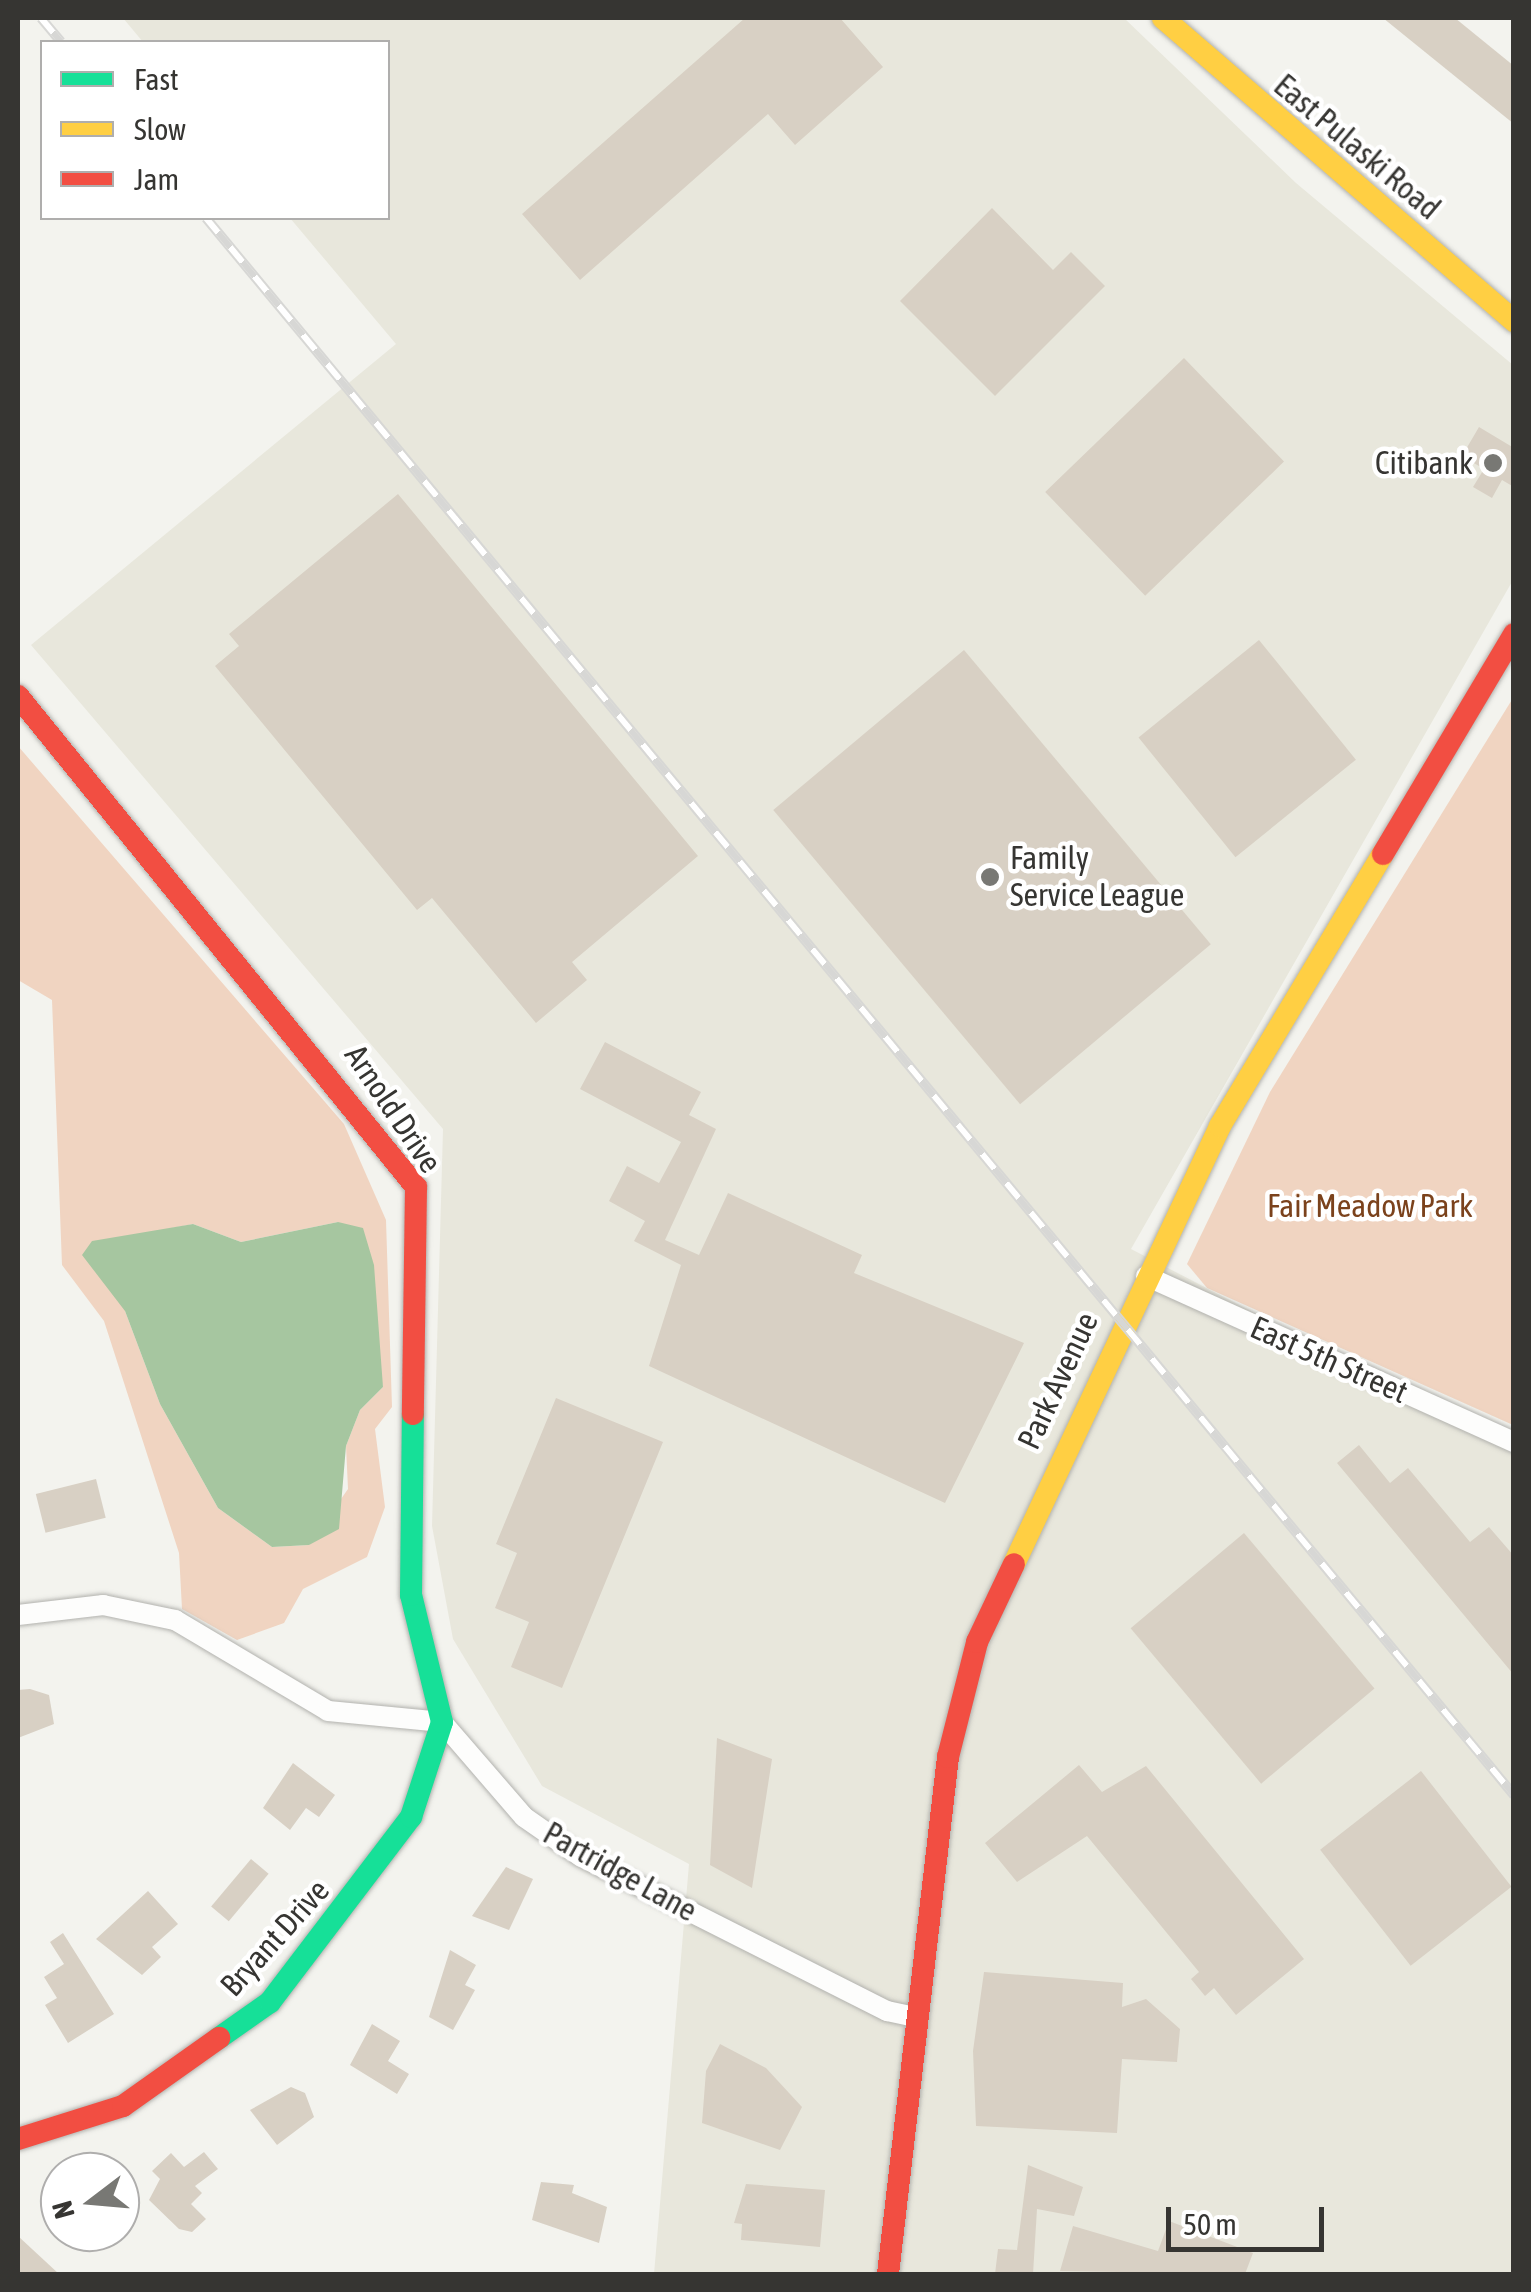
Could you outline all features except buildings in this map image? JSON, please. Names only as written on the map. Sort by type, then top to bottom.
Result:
[{"type":"main road","name":"East Pulaski Road","points":[[1164,18],[1514,321]]},
{"type":"main road","name":"Park Avenue","points":[[888,2274],[896,2238],[916,2017],[948,1757],[977,1642],[1146,1276],[1220,1126],[1514,634]]},
{"type":"main road","name":"Arnold Drive","points":[[18,696],[322,1060],[416,1188],[411,1595],[442,1722]]},
{"type":"main road","name":"Bryant Drive","points":[[18,2140],[123,2106],[270,2002],[411,1817],[442,1722]]},
{"type":"main road","name":"Park Avenue","points":[[896,2238],[898,2274]]},
{"type":"street","name":"East 5th Street","points":[[1146,1276],[1514,1442]]},
{"type":"street","points":[[18,1615],[103,1605],[174,1620],[328,1711],[442,1722]]},
{"type":"street","name":"Partridge Lane","points":[[442,1722],[524,1818],[580,1856],[869,2003],[916,2017]]},
{"type":"shaded area","points":[[123,18],[1124,18],[1296,183],[1513,365],[1513,580],[1131,1249],[1513,1446],[1513,2274],[654,2274],[689,1864],[542,1786],[453,1639],[432,1526],[443,1129],[31,645],[396,344],[292,220],[390,220],[390,40],[141,40]]},
{"type":"shaded area","points":[[338,1222],[363,1228],[374,1265],[383,1387],[360,1410],[346,1446],[339,1529],[309,1545],[272,1547],[218,1508],[160,1404],[125,1311],[82,1255],[92,1241],[193,1224],[241,1242]]},
{"type":"green space","name":"Fair Meadow Park","points":[[1513,698],[1513,1425],[1207,1288],[1187,1264],[1270,1092]]},
{"type":"green space","points":[[18,746],[344,1124],[386,1220],[392,1407],[375,1429],[385,1507],[367,1557],[303,1589],[284,1623],[237,1640],[182,1609],[179,1553],[104,1321],[62,1265],[52,1000],[18,980]],"holes":[[[338,1222],[383,1387],[360,1410],[346,1446],[348,1489],[309,1545],[272,1547],[218,1508],[160,1404],[125,1311],[157,1231],[193,1224],[241,1242]]]},
{"type":"railway","points":[[41,18],[59,40]]},
{"type":"railway","points":[[208,220],[1514,1795]]},
{"type":"traffic: fast","points":[[219,2038],[270,2002],[411,1817],[442,1722],[411,1595],[413,1414]]},
{"type":"traffic: slow","points":[[1163,18],[1514,321]]},
{"type":"traffic: slow","points":[[1014,1564],[1220,1126],[1383,854]]},
{"type":"traffic: jam","points":[[1383,854],[1514,634]]},
{"type":"traffic: jam","points":[[18,696],[416,1187],[413,1414]]},
{"type":"traffic: jam","points":[[888,2274],[948,1757],[977,1642],[1014,1564]]},
{"type":"traffic: jam","points":[[18,2139],[123,2106],[219,2038]]},
{"type":"place","name":"Citibank","points":[[1493,463]]},
{"type":"place","name":"Family Service League","points":[[990,877]]}]
